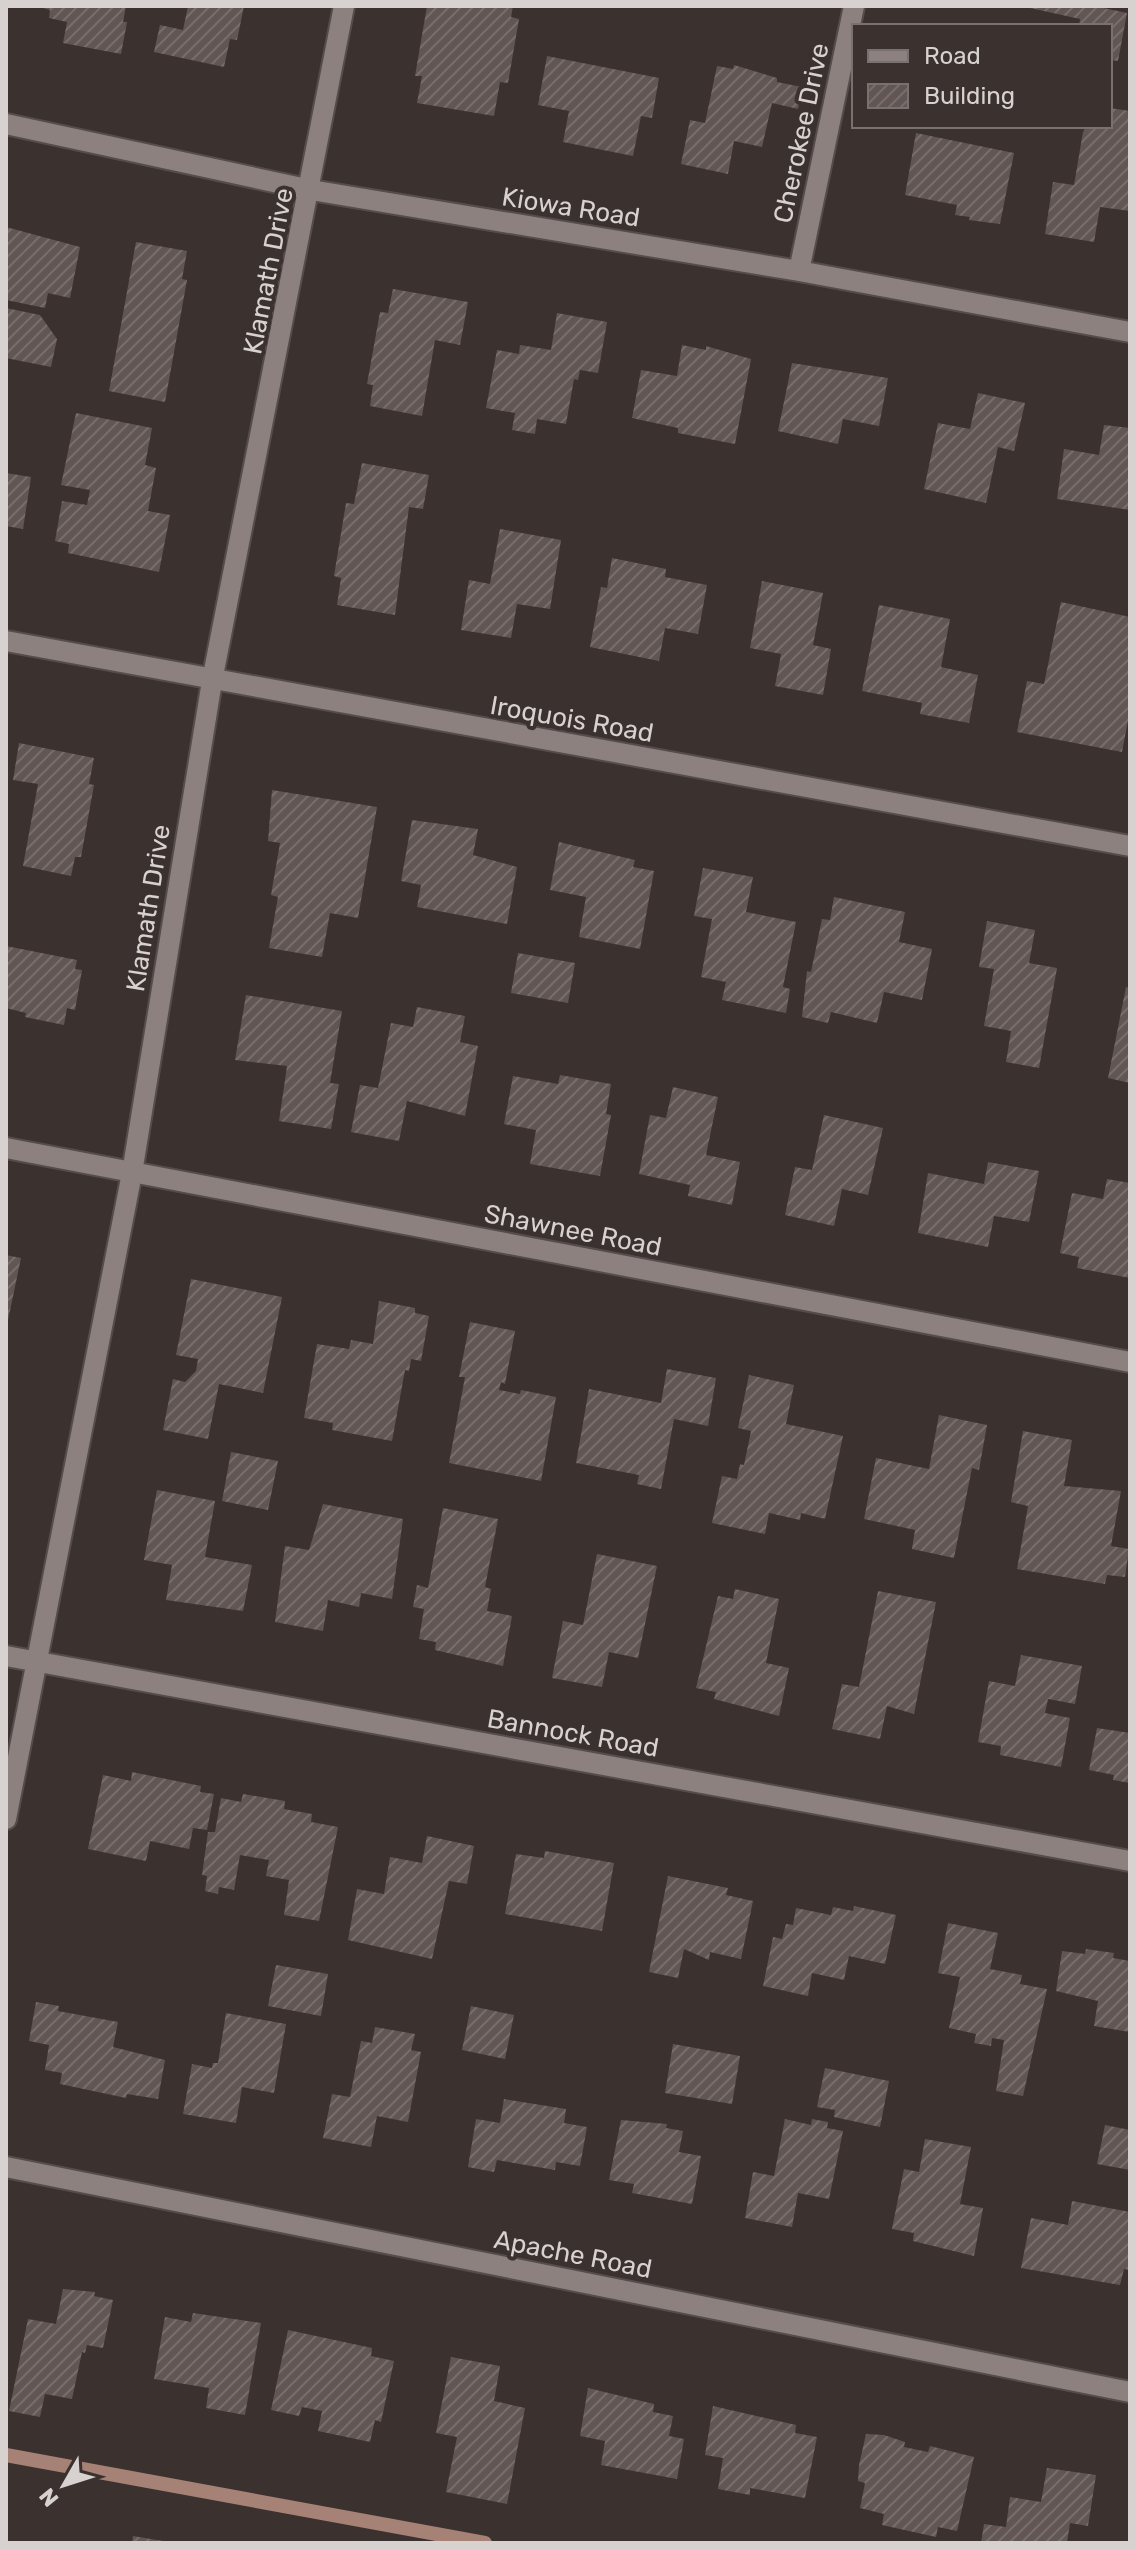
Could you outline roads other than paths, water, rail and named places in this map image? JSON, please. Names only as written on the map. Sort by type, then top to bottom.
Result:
[{"type":"street","name":"Klamath Drive","points":[[6,1819],[34,1661],[132,1173],[212,681],[311,190],[344,6]]},
{"type":"street","name":"Cherokee Drive","points":[[799,271],[854,6]]},
{"type":"street","name":"Kiowa Road","points":[[6,124],[311,190],[799,271],[1130,332]]},
{"type":"street","name":"Iroquois Road","points":[[6,641],[1130,846]]},
{"type":"street","name":"Shawnee Road","points":[[6,1148],[1130,1362]]},
{"type":"street","name":"Bannock Road","points":[[6,1656],[1130,1861]]},
{"type":"street","name":"Apache Road","points":[[6,2167],[1130,2392]]},
{"type":"waterway","points":[[6,2455],[485,2543]]}]
